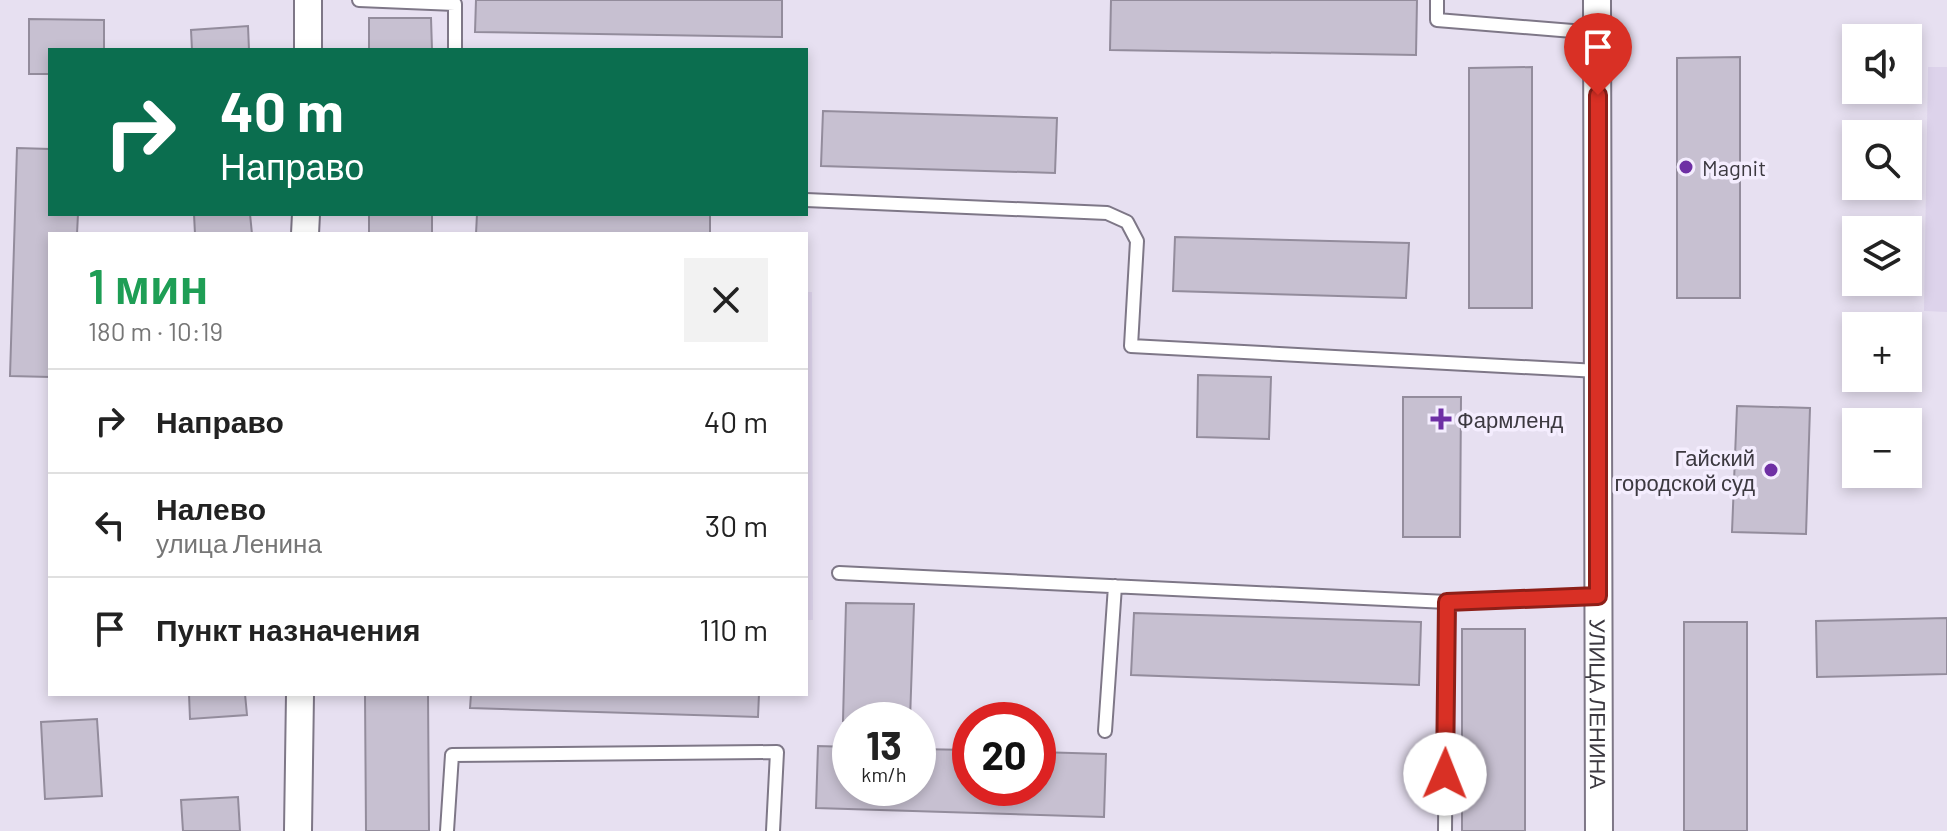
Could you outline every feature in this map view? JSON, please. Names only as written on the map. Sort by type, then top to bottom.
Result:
[{"type":"street","points":[[308,0],[308,48]]},
{"type":"street","name":"УЛИЦА ЛЕНИНА","points":[[1597,0],[1599,831]]},
{"type":"street","points":[[298,831],[300,696]]},
{"type":"lane","points":[[359,0],[455,2],[455,48]]},
{"type":"lane","points":[[1437,0],[1437,20],[1597,33]]},
{"type":"lane","points":[[808,200],[1107,213],[1127,222],[1137,241],[1131,346],[1598,371]]},
{"type":"lane","points":[[839,573],[1447,602],[1598,596]]},
{"type":"lane","points":[[1105,731],[1115,586]]},
{"type":"lane","points":[[1445,831],[1447,602]]},
{"type":"lane","points":[[447,831],[452,755],[777,752],[773,831]]},
{"type":"shaded area","points":[[1928,67],[1947,67],[1947,312],[1924,311]]},
{"type":"shaded area","points":[[808,292],[812,292],[813,620],[808,620]]},
{"type":"building","points":[[476,0],[782,0],[782,37],[475,32]]},
{"type":"building","points":[[1111,0],[1417,0],[1416,55],[1110,50]]},
{"type":"building","points":[[369,18],[431,18],[432,48],[369,48]]},
{"type":"building","points":[[29,19],[104,20],[104,48],[48,48],[48,74],[29,74]]},
{"type":"building","points":[[248,26],[249,48],[192,48],[191,30]]},
{"type":"building","points":[[1740,57],[1740,298],[1677,298],[1677,58]]},
{"type":"building","points":[[1532,67],[1532,308],[1469,308],[1469,68]]},
{"type":"building","points":[[823,111],[1057,118],[1055,173],[821,166]]},
{"type":"building","points":[[17,148],[48,149],[48,216],[78,216],[77,232],[48,232],[48,377],[10,376]]},
{"type":"building","points":[[194,216],[250,216],[252,232],[195,232]]},
{"type":"building","points":[[369,216],[432,216],[432,232],[369,232]]},
{"type":"building","points":[[477,216],[710,216],[710,232],[476,232]]},
{"type":"building","points":[[1175,237],[1409,243],[1406,298],[1173,291]]},
{"type":"building","points":[[1198,375],[1271,377],[1269,439],[1197,437]]},
{"type":"building","points":[[1403,397],[1461,397],[1460,537],[1403,537]]},
{"type":"building","name":"Гайский городской суд","points":[[1737,406],[1810,408],[1806,534],[1732,532]]},
{"type":"building","points":[[846,603],[914,604],[911,702],[843,702]]},
{"type":"building","points":[[1134,613],[1421,622],[1419,685],[1131,675]]},
{"type":"building","points":[[1947,618],[1947,674],[1817,677],[1816,621]]},
{"type":"building","points":[[1684,622],[1747,622],[1747,831],[1684,831]]},
{"type":"building","points":[[1462,629],[1525,629],[1525,831],[1462,831]]},
{"type":"building","points":[[189,696],[245,696],[247,715],[190,719]]},
{"type":"building","points":[[365,696],[428,696],[429,831],[366,831]]},
{"type":"building","points":[[471,696],[759,696],[758,717],[470,708]]},
{"type":"building","points":[[97,719],[102,796],[45,799],[41,722]]},
{"type":"building","points":[[818,746],[832,746],[832,806],[936,806],[936,749],[952,750],[952,806],[1056,806],[1056,753],[1106,754],[1104,817],[816,808]]},
{"type":"building","points":[[238,797],[240,831],[183,831],[181,800]]},
{"type":"place","name":"Magnit","points":[[1686,167]]},
{"type":"place","name":"Фармленд","points":[[1441,419]]},
{"type":"place","name":"Гайский городской суд","points":[[1771,470]]},
{"type":"route","points":[[1445,774],[1447,602],[1598,596],[1598,95]]}]
